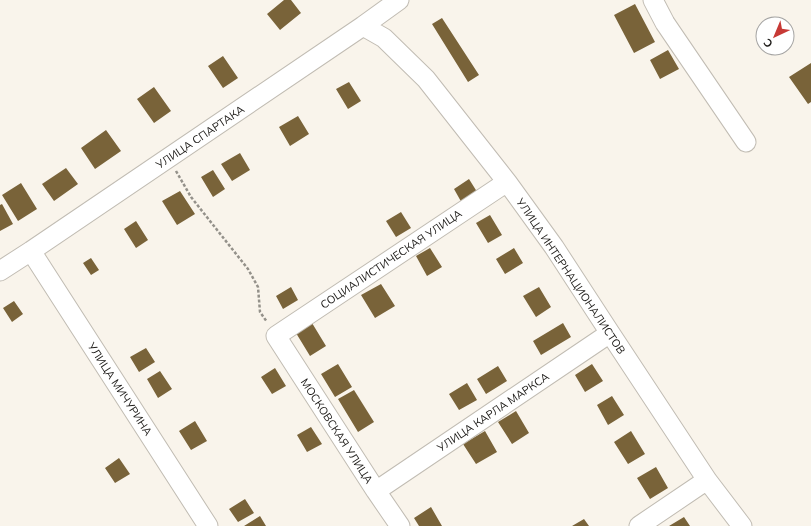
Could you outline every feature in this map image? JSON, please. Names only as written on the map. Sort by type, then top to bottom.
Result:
[{"type":"street","name":"УЛИЦА СПАРТАКА","points":[[0,271],[363,26],[399,0]]},
{"type":"street","points":[[653,0],[665,23],[746,142]]},
{"type":"street","name":"УЛИЦА ИНТЕРНАЦИОНАЛИСТОВ","points":[[363,26],[384,38],[426,79],[507,182],[554,247],[707,480],[742,526]]},
{"type":"street","name":"СОЦИАЛИСТИЧЕСКАЯ УЛИЦА","points":[[276,336],[507,182]]},
{"type":"street","name":"УЛИЦА МИЧУРИНА","points":[[31,251],[208,526]]},
{"type":"street","name":"УЛИЦА КАРЛА МАРКСА","points":[[376,491],[610,333]]},
{"type":"street","name":"МОСКОВСКАЯ УЛИЦА","points":[[276,336],[400,526]]},
{"type":"street","points":[[639,526],[707,480]]},
{"type":"path","points":[[168,158],[191,197],[248,269],[258,287],[260,312],[276,336]]},
{"type":"building","points":[[284,0],[291,0],[301,13],[280,30],[267,14]]},
{"type":"building","points":[[635,4],[655,42],[634,53],[614,15]]},
{"type":"building","points":[[442,18],[479,75],[468,82],[432,24]]},
{"type":"building","points":[[668,50],[679,69],[660,79],[650,60]]},
{"type":"building","points":[[223,56],[238,78],[223,88],[208,66]]},
{"type":"building","points":[[811,63],[811,102],[808,104],[789,77]]},
{"type":"building","points":[[349,82],[361,101],[348,109],[336,89]]},
{"type":"building","points":[[154,87],[171,111],[154,123],[137,99]]},
{"type":"building","points":[[298,116],[309,134],[290,146],[279,127]]},
{"type":"building","points":[[106,130],[121,151],[95,169],[81,148]]},
{"type":"building","points":[[240,153],[250,170],[232,181],[221,164]]},
{"type":"building","points":[[66,168],[78,184],[54,201],[42,184]]},
{"type":"building","points":[[213,170],[225,189],[213,197],[201,177]]},
{"type":"building","points":[[469,179],[479,195],[463,205],[454,189]]},
{"type":"building","points":[[21,183],[37,209],[18,221],[2,195]]},
{"type":"building","points":[[180,191],[195,214],[177,225],[162,201]]},
{"type":"building","points":[[2,204],[13,224],[0,231],[0,205]]},
{"type":"building","points":[[401,212],[411,228],[396,237],[386,221]]},
{"type":"building","points":[[490,215],[502,235],[488,243],[476,223]]},
{"type":"building","points":[[136,221],[148,240],[136,248],[124,229]]},
{"type":"building","points":[[430,248],[442,267],[427,276],[416,256]]},
{"type":"building","points":[[514,248],[523,263],[505,274],[496,259]]},
{"type":"building","points":[[91,258],[99,270],[91,275],[83,263]]},
{"type":"building","points":[[381,284],[395,306],[375,318],[361,295]]},
{"type":"building","points":[[291,287],[298,300],[283,309],[276,296]]},
{"type":"building","points":[[539,287],[551,307],[536,317],[523,296]]},
{"type":"building","points":[[14,301],[23,314],[12,322],[3,308]]},
{"type":"building","points":[[312,323],[326,346],[310,356],[296,333]]},
{"type":"building","points":[[563,323],[571,337],[541,355],[533,341]]},
{"type":"building","points":[[146,348],[155,362],[139,372],[130,357]]},
{"type":"building","points":[[338,364],[352,387],[335,397],[321,374]]},
{"type":"building","points":[[592,364],[603,381],[585,392],[575,375]]},
{"type":"building","points":[[498,366],[507,381],[486,394],[477,379]]},
{"type":"building","points":[[275,368],[286,386],[272,394],[261,377]]},
{"type":"building","points":[[160,371],[172,389],[158,398],[147,379]]},
{"type":"building","points":[[467,383],[477,400],[459,410],[449,394]]},
{"type":"building","points":[[354,390],[374,422],[358,432],[338,399]]},
{"type":"building","points":[[612,396],[624,415],[608,425],[597,405]]},
{"type":"building","points":[[516,411],[529,433],[512,444],[498,422]]},
{"type":"building","points":[[195,421],[207,441],[191,450],[179,431]]},
{"type":"building","points":[[311,427],[322,444],[307,452],[297,435]]},
{"type":"building","points":[[485,431],[497,452],[476,464],[463,444]]},
{"type":"building","points":[[631,431],[645,454],[628,464],[614,442]]},
{"type":"building","points":[[119,458],[130,474],[115,483],[105,468]]},
{"type":"building","points":[[656,467],[668,488],[650,499],[637,478]]},
{"type":"building","points":[[245,499],[254,513],[238,522],[229,509]]},
{"type":"building","points":[[431,507],[442,526],[419,526],[414,518]]},
{"type":"building","points":[[260,516],[266,526],[244,526]]},
{"type":"building","points":[[684,517],[690,526],[669,526]]},
{"type":"building","points":[[584,519],[589,526],[572,526]]}]
